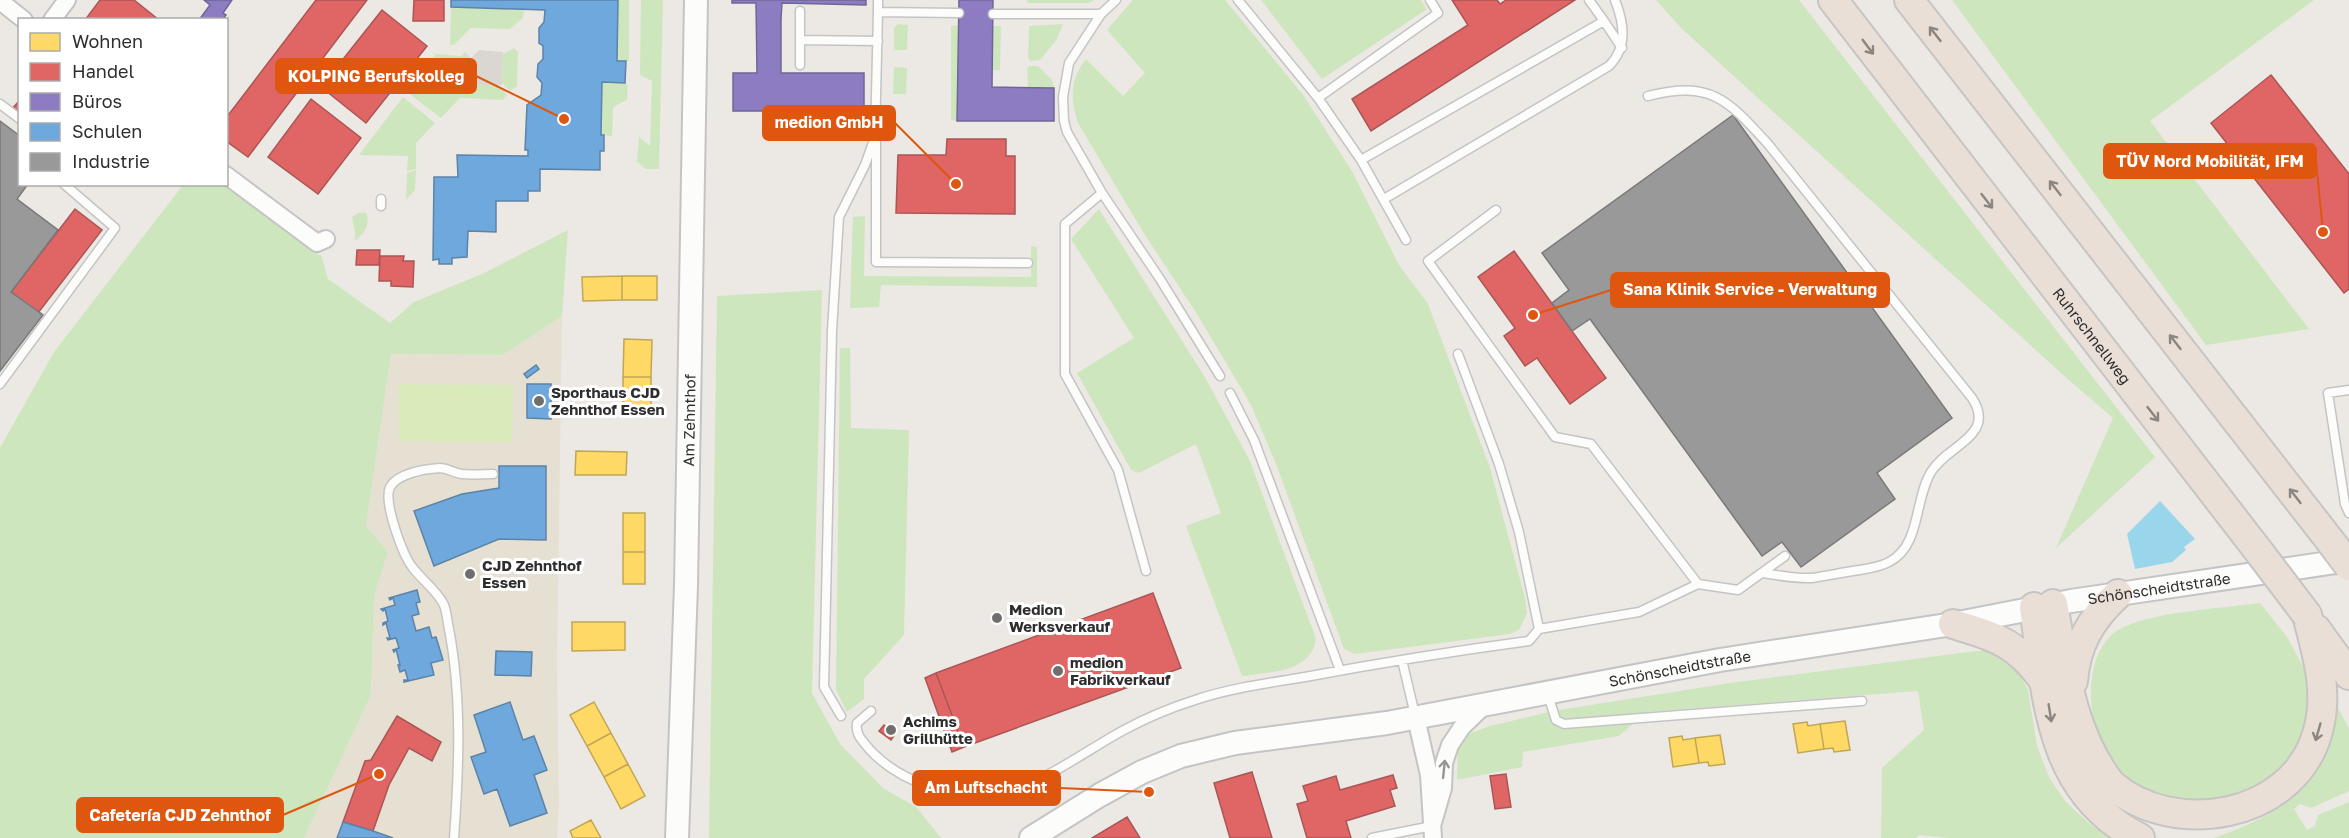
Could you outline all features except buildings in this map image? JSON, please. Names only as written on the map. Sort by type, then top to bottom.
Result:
[{"type":"highway","name":"Ruhrschnellweg","points":[[1833,0],[2260,553],[2349,675]]},
{"type":"highway","points":[[1909,0],[2340,551],[2349,566]]},
{"type":"highway","points":[[2072,701],[2075,659],[2079,646],[2092,621],[2118,594]]},
{"type":"highway","points":[[2043,606],[2085,740],[2099,767],[2119,793],[2134,805],[2160,819],[2187,825],[2213,824],[2238,817],[2265,804],[2278,794],[2303,764],[2316,737],[2323,710],[2322,682],[2307,615]]},
{"type":"highway","points":[[2043,606],[2045,682],[2055,735],[2077,781],[2090,799],[2111,820],[2140,838]]},
{"type":"highway","points":[[1953,624],[1992,636],[2015,648],[2029,659],[2045,682]]},
{"type":"street","points":[[54,18],[67,0]]},
{"type":"street","name":"Am Zehnthof","points":[[677,838],[686,574],[696,0]]},
{"type":"street","points":[[0,1],[21,18]]},
{"type":"street","points":[[228,176],[317,243],[326,239]]},
{"type":"street","name":"Schönscheidtstraße","points":[[1031,838],[1108,790],[1142,772],[1181,756],[1252,740],[1416,718],[1730,659],[1953,624],[2340,551]]},
{"type":"street","points":[[1432,832],[1443,788],[1444,762],[1450,745],[1462,727],[1486,704]]},
{"type":"street","points":[[1416,718],[1431,792],[1432,832]]},
{"type":"lane","points":[[878,0],[876,262],[1028,263]]},
{"type":"lane","points":[[1116,0],[1101,14],[1069,63],[1063,97],[1067,132],[1102,193],[1160,279],[1220,376]]},
{"type":"lane","points":[[1238,0],[1318,98],[1361,160],[1406,240]]},
{"type":"lane","points":[[1318,98],[1438,13],[1430,0]]},
{"type":"lane","points":[[1589,0],[1622,48]]},
{"type":"lane","points":[[1384,199],[1609,66],[1618,58],[1622,48],[1623,26],[1615,0]]},
{"type":"lane","points":[[800,11],[800,65]]},
{"type":"lane","points":[[878,12],[959,13]]},
{"type":"lane","points":[[993,14],[1101,14]]},
{"type":"lane","points":[[1361,160],[1604,21]]},
{"type":"lane","points":[[800,40],[878,41]]},
{"type":"lane","points":[[1648,96],[1671,91],[1693,91],[1716,97],[1735,108],[1768,144],[1972,398],[1980,415],[1979,424],[1974,431],[1931,472],[1921,496],[1909,541],[1904,550],[1891,562],[1811,578],[1762,573]]},
{"type":"lane","points":[[0,104],[18,118]]},
{"type":"lane","points":[[841,716],[824,687],[832,320],[839,217],[865,165],[876,130]]},
{"type":"lane","points":[[0,384],[115,228],[66,186]]},
{"type":"lane","points":[[1102,193],[1065,224],[1065,374],[1118,470],[1146,571]]},
{"type":"lane","points":[[1496,210],[1428,261],[1555,437],[1591,444],[1698,584]]},
{"type":"lane","points":[[1458,354],[1499,464],[1519,532],[1539,629]]},
{"type":"lane","points":[[2349,390],[2328,393],[2345,504],[2349,513]]},
{"type":"lane","points":[[1230,393],[1254,440],[1340,670]]},
{"type":"lane","points":[[454,838],[458,765],[455,659],[444,604],[428,583],[412,568],[388,505],[387,494],[392,484],[418,472],[442,468],[459,474],[493,474]]},
{"type":"lane","points":[[871,711],[857,723],[856,730],[860,738],[876,755],[900,774],[929,787],[958,792],[995,794],[1014,790],[1035,781],[1125,729],[1170,708],[1226,692],[1340,670],[1529,641],[1539,629],[1639,612],[1698,584],[1738,590],[1785,556]]},
{"type":"lane","points":[[1402,660],[1416,718]]},
{"type":"lane","points":[[1547,692],[1556,720],[1564,724],[1862,701]]},
{"type":"lane","points":[[1372,838],[1432,832]]},
{"type":"shaded area","points":[[479,50],[503,52],[502,85],[471,85],[471,58]]},
{"type":"shaded area","name":"CJD Zehnthof Essen","points":[[562,316],[557,838],[304,838],[371,695],[374,596],[388,552],[366,526],[391,354],[503,355]]},
{"type":"green space","points":[[618,0],[629,0],[629,61],[617,61]]},
{"type":"green space","points":[[641,0],[663,0],[659,169],[646,169],[637,162],[639,137],[650,146],[652,81],[640,75]]},
{"type":"green space","points":[[1027,0],[1095,0],[1088,3],[1027,3]]},
{"type":"green space","points":[[1133,0],[1225,0],[1304,96],[1353,173],[1399,265],[1428,304],[1490,468],[1525,598],[1527,613],[1519,630],[1510,634],[1355,654],[1344,649],[1276,464],[1251,405],[1078,123],[1073,98],[1074,82],[1086,59],[1123,96],[1145,73],[1107,30]]},
{"type":"green space","points":[[1261,0],[1421,0],[1427,9],[1322,79]]},
{"type":"green space","points":[[1656,0],[1799,0],[2155,457],[2056,548],[2113,418],[1681,28]]},
{"type":"green space","points":[[1952,0],[2314,0],[2150,121],[2309,329],[2206,345]]},
{"type":"green space","points":[[451,7],[524,9],[523,18],[510,29],[471,28],[454,45],[450,45]]},
{"type":"green space","points":[[898,24],[908,25],[907,50],[894,50],[894,28]]},
{"type":"green space","points":[[1063,24],[1057,39],[1040,60],[1030,61],[1028,57],[1029,26]]},
{"type":"green space","points":[[959,25],[957,121],[951,120],[951,26]]},
{"type":"green space","points":[[993,26],[1001,26],[1000,70],[993,70]]},
{"type":"green space","points":[[514,48],[518,52],[517,86],[510,91],[502,83],[503,54]]},
{"type":"green space","points":[[465,52],[471,58],[471,85],[499,85],[507,95],[503,100],[460,98],[441,118],[407,92],[436,54],[461,56]]},
{"type":"green space","points":[[1029,66],[1038,66],[1052,80],[1054,88],[1028,87],[1027,69]]},
{"type":"green space","points":[[894,67],[907,68],[906,94],[893,94]]},
{"type":"green space","points":[[602,82],[628,85],[627,100],[613,107],[612,136],[601,135]]},
{"type":"green space","points":[[403,97],[435,123],[416,143],[416,169],[407,171],[408,156],[359,155]]},
{"type":"green space","points":[[416,170],[415,190],[406,200],[407,173]]},
{"type":"green space","points":[[228,185],[317,244],[318,255],[321,255],[328,279],[390,323],[414,302],[484,273],[568,230],[562,316],[503,355],[391,354],[366,526],[388,552],[374,596],[371,695],[304,838],[0,838],[0,448],[54,352],[182,186]]},
{"type":"green space","points":[[1099,209],[1206,379],[1250,461],[1316,639],[1306,659],[1298,665],[1276,672],[1242,676],[1186,526],[1221,513],[1196,444],[1139,473],[1131,470],[1077,373],[1134,338],[1071,239]]},
{"type":"green space","points":[[358,213],[366,213],[368,221],[364,232],[355,241],[352,217]]},
{"type":"green space","points":[[865,216],[864,276],[1031,277],[1031,246],[1037,247],[1037,287],[881,285],[879,307],[850,308],[853,217]]},
{"type":"green space","points":[[822,290],[812,693],[840,744],[883,788],[916,807],[941,838],[709,838],[717,296]]},
{"type":"green space","points":[[840,348],[850,348],[851,428],[909,430],[904,635],[864,679],[864,699],[847,712],[836,690]]},
{"type":"green space","points":[[399,384],[513,385],[512,442],[399,441]]},
{"type":"green space","points":[[2260,603],[2287,637],[2308,679],[2309,725],[2290,766],[2221,811],[2127,786],[2099,738],[2092,710],[2091,694],[2095,663],[2109,638],[2120,629],[2149,618]]},
{"type":"green space","points":[[1976,651],[1991,651],[2005,656],[2019,671],[2028,690],[2037,746],[2049,777],[2065,801],[2091,825],[2110,838],[1948,838],[1919,835],[1916,838],[1881,838],[1882,768],[1924,730],[1918,691],[1646,712],[1619,736],[1523,752],[1522,767],[1457,780],[1458,749],[1462,741],[1468,734],[1490,726],[1553,711],[1730,683]]},
{"type":"green space","points":[[2334,700],[2349,729],[2349,791],[2311,808],[2300,804],[2294,809],[2307,830],[2315,826],[2318,815],[2349,802],[2349,838],[2214,838],[2256,821],[2295,795],[2305,783],[2319,754]]},
{"type":"water","points":[[2160,501],[2195,539],[2184,547],[2186,550],[2172,562],[2135,569],[2127,534]]},
{"type":"place","name":"KOLPING Berufskolleg","points":[[564,119]]},
{"type":"place","name":"medion GmbH","points":[[956,184]]},
{"type":"place","name":"TÜV Nord Mobilität, IFM","points":[[2323,232]]},
{"type":"place","name":"Sana Klinik Service - Verwaltung","points":[[1533,315]]},
{"type":"place","name":"Sporthaus CJD Zehnthof Essen","points":[[539,401]]},
{"type":"place","name":"CJD Zehnthof Essen","points":[[470,574]]},
{"type":"place","name":"Medion Werksverkauf","points":[[997,618]]},
{"type":"place","name":"medion Fabrikverkauf","points":[[1058,671]]},
{"type":"place","name":"Achims Grillhütte","points":[[891,730]]},
{"type":"place","name":"Cafetería CJD Zehnthof","points":[[379,774]]},
{"type":"place","name":"Am Luftschacht","points":[[1149,792]]}]
